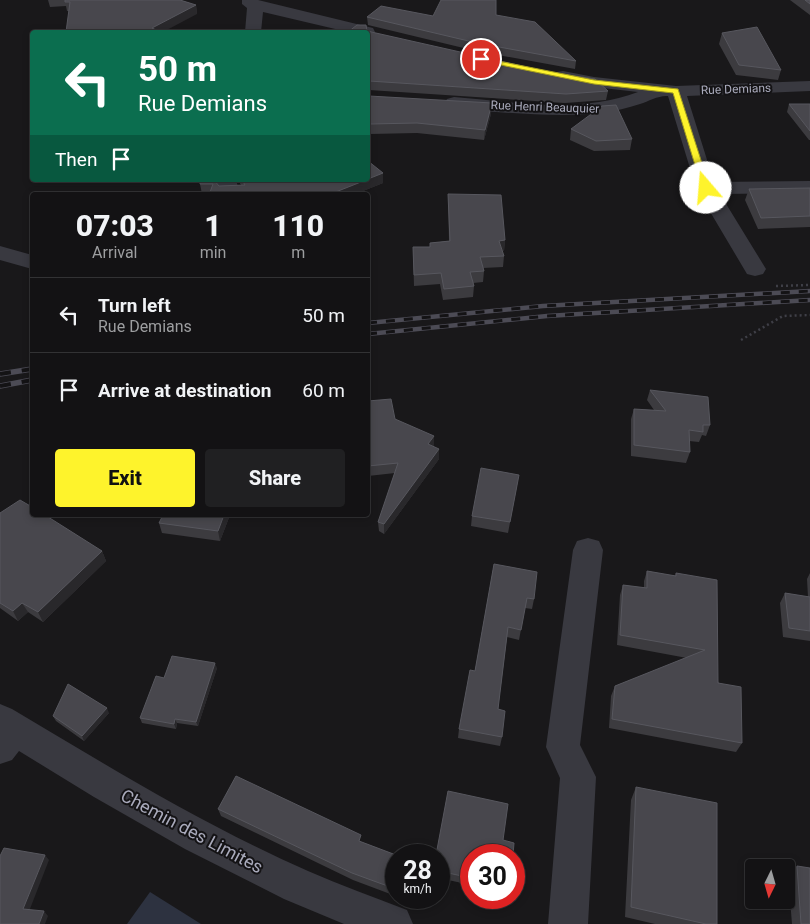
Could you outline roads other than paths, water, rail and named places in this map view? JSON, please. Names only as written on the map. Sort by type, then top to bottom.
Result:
[{"type":"street","points":[[250,2],[255,8],[256,17],[253,30]]},
{"type":"street","points":[[250,2],[356,30]]},
{"type":"street","points":[[370,34],[386,37]]},
{"type":"street","name":"Rue Demians","points":[[546,73],[594,82],[667,90],[810,86]]},
{"type":"street","points":[[667,90],[706,188],[755,269]]},
{"type":"street","name":"Rue Henri Beauquier","points":[[439,102],[535,109],[604,109],[635,102],[667,90]]},
{"type":"street","points":[[706,188],[810,187]]},
{"type":"street","points":[[0,253],[30,261]]},
{"type":"street","points":[[568,924],[578,777],[563,747],[588,550]]},
{"type":"street","name":"Chemin des Limites","points":[[5,733],[297,886],[392,924]]},
{"type":"water","points":[[150,892],[201,924],[127,924]]},
{"type":"railway","points":[[370,323],[543,306],[810,291]]},
{"type":"railway","points":[[370,334],[547,316],[810,300]]},
{"type":"railway","points":[[0,374],[30,369]]},
{"type":"railway","points":[[0,386],[30,380]]}]
